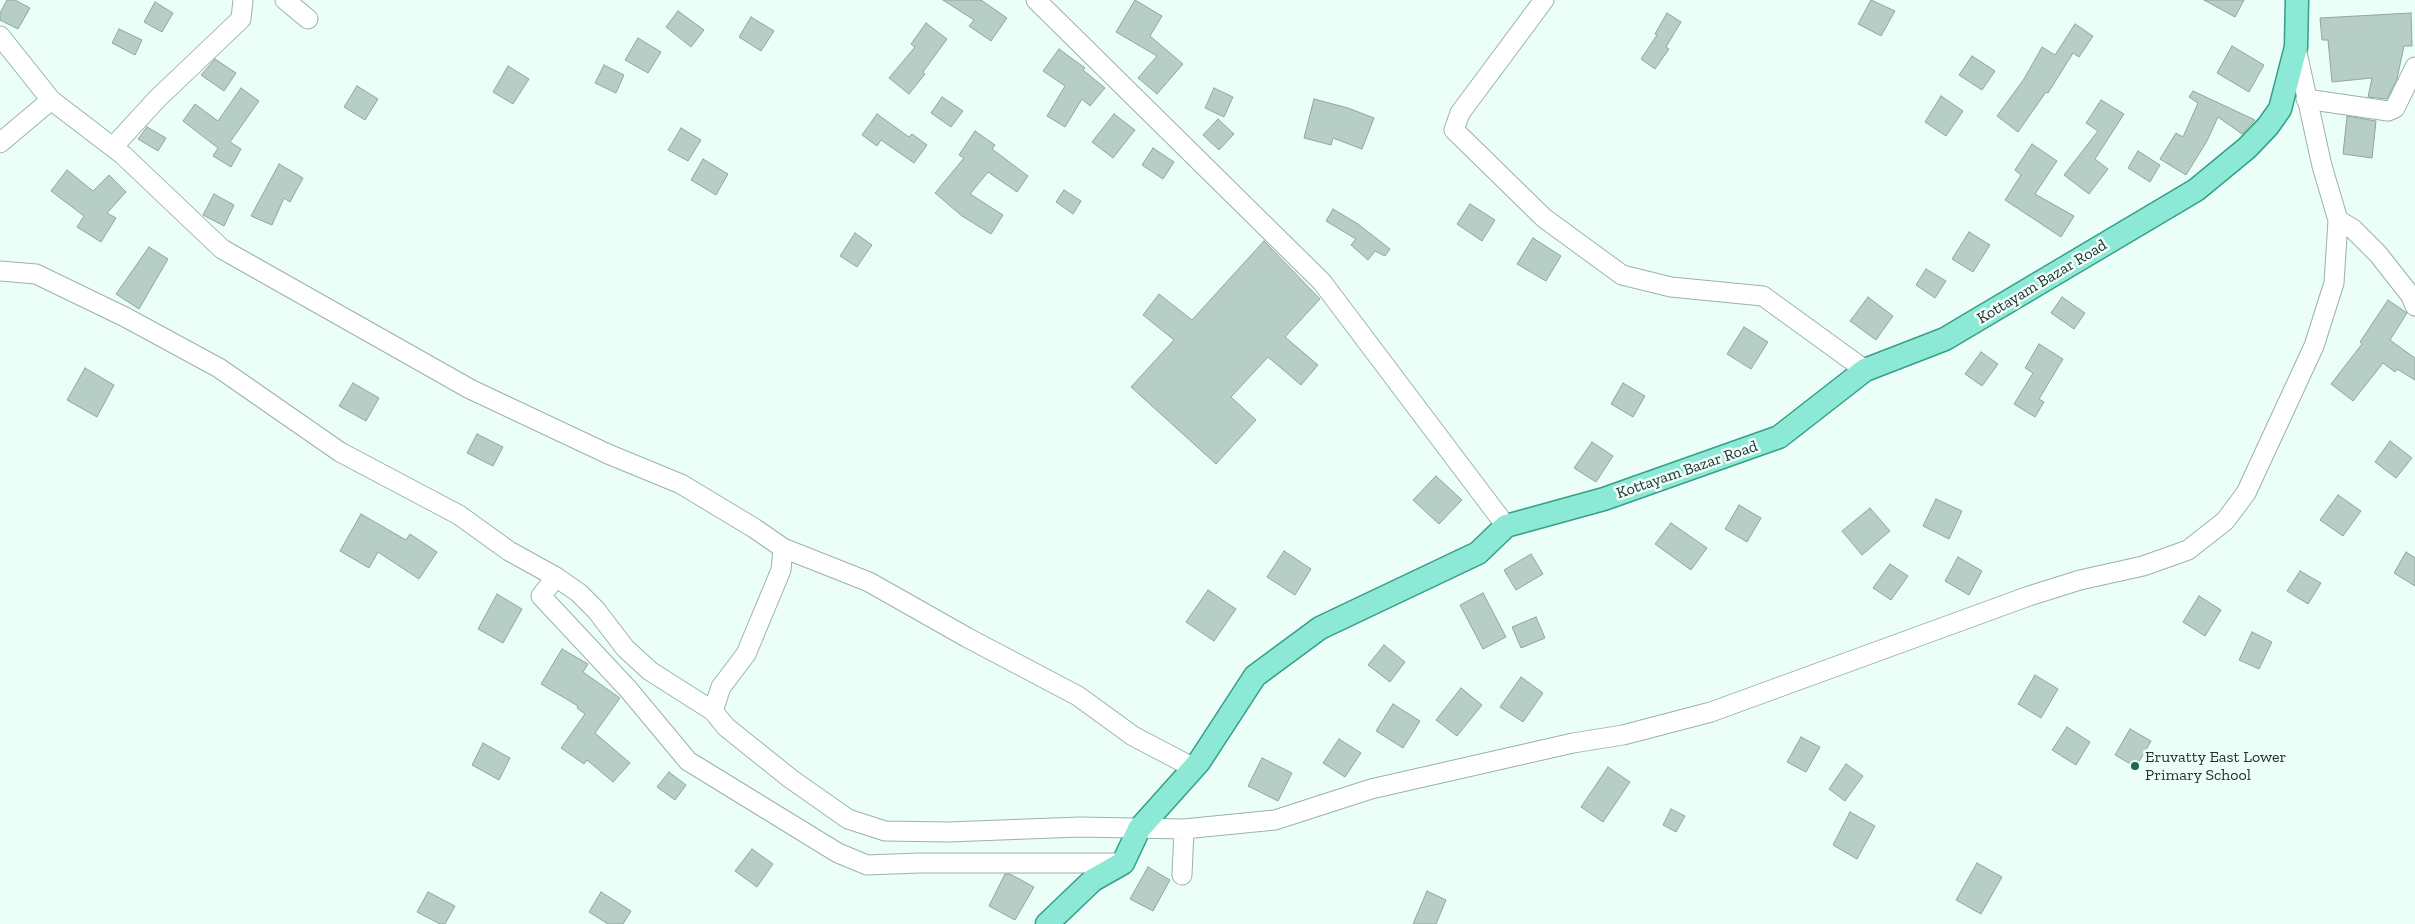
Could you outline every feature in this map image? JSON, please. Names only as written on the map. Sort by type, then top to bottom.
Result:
[{"type":"main road","name":"Kottayam Bazar Road","points":[[1123,863],[1138,832],[1194,768],[1255,676],[1320,628],[1478,553],[1506,526],[1604,499],[1779,437],[1865,370],[1945,339],[2196,190],[2247,148],[2268,126],[2280,109],[2296,47],[2297,0]]},
{"type":"main road","points":[[1047,924],[1093,880],[1123,863]]},
{"type":"street","points":[[113,147],[157,99],[242,19],[243,0]]},
{"type":"street","points":[[285,0],[308,19]]},
{"type":"street","points":[[1036,0],[1322,282],[1506,526]]},
{"type":"street","points":[[1544,0],[1460,113],[1454,130],[1544,218],[1622,275],[1670,287],[1763,296],[1865,370]]},
{"type":"street","points":[[0,36],[51,100],[113,147],[222,249],[470,389],[608,454],[681,484],[754,528],[783,548],[869,582],[968,638],[1078,696],[1133,736],[1194,768]]},
{"type":"street","points":[[0,271],[36,274],[125,317],[219,368],[340,452],[459,516],[510,552],[556,577],[578,593],[596,610],[625,648],[650,670],[713,711],[726,727],[791,779],[848,819],[885,831],[948,832],[1080,827],[1138,832],[1184,829],[1275,820],[1371,789],[1573,743],[1623,735],[1711,712],[2030,596],[2080,580],[2143,566],[2188,550],[2225,521],[2246,493],[2314,346],[2334,283],[2338,220],[2306,99],[2296,47]]},
{"type":"street","points":[[2306,99],[2388,111],[2395,108],[2415,66]]},
{"type":"street","points":[[0,143],[51,100]]},
{"type":"street","points":[[2338,220],[2353,229],[2378,254],[2411,296],[2415,306]]},
{"type":"street","points":[[713,711],[721,687],[746,654],[781,570],[783,548]]},
{"type":"street","points":[[556,577],[541,596],[628,689],[688,761],[843,856],[867,865],[919,863],[1123,863]]},
{"type":"street","points":[[1182,875],[1184,829]]},
{"type":"building","points":[[7,0],[15,0],[30,8],[18,29],[0,20],[0,13]]},
{"type":"building","points":[[943,0],[981,0],[1007,18],[991,41],[969,26],[974,20]]},
{"type":"building","points":[[1135,0],[1162,16],[1150,36],[1183,64],[1157,94],[1138,78],[1157,56],[1116,32]]},
{"type":"building","points":[[1871,0],[1895,11],[1881,36],[1858,24]]},
{"type":"building","points":[[2204,0],[2244,0],[2235,17]]},
{"type":"building","points":[[155,2],[173,13],[162,32],[144,22]]},
{"type":"building","points":[[678,11],[704,30],[691,47],[666,27]]},
{"type":"building","points":[[1667,13],[1681,22],[1666,47],[1669,49],[1655,69],[1641,59],[1657,35],[1655,34]]},
{"type":"building","points":[[2411,13],[2412,46],[2404,46],[2397,79],[2387,99],[2368,97],[2372,78],[2332,82],[2328,40],[2322,40],[2320,18]]},
{"type":"building","points":[[751,17],[774,31],[761,51],[739,37]]},
{"type":"building","points":[[926,23],[947,39],[923,72],[925,74],[909,94],[889,78],[915,47],[911,44]]},
{"type":"building","points":[[2075,24],[2093,36],[2079,57],[2073,53],[2048,93],[2046,92],[2018,132],[1997,116],[2024,79],[2042,47],[2055,55]]},
{"type":"building","points":[[119,29],[142,40],[135,55],[112,43]]},
{"type":"building","points":[[638,38],[661,52],[648,73],[625,60]]},
{"type":"building","points":[[2232,46],[2264,65],[2249,92],[2217,73]]},
{"type":"building","points":[[1059,49],[1085,68],[1083,70],[1105,88],[1090,106],[1082,99],[1065,127],[1047,116],[1065,86],[1043,71]]},
{"type":"building","points":[[1972,56],[1995,71],[1982,90],[1959,75]]},
{"type":"building","points":[[215,59],[236,73],[224,91],[201,75]]},
{"type":"building","points":[[604,65],[624,75],[616,93],[595,83]]},
{"type":"building","points":[[508,66],[529,79],[513,104],[493,92]]},
{"type":"building","points":[[357,86],[378,99],[365,120],[344,107]]},
{"type":"building","points":[[241,88],[259,101],[230,142],[241,149],[231,167],[213,156],[218,148],[183,121],[195,104],[218,121]]},
{"type":"building","points":[[1214,88],[1233,97],[1224,117],[1205,108]]},
{"type":"building","points":[[2193,91],[2255,120],[2242,134],[2218,117],[2207,141],[2186,175],[2160,159],[2176,133],[2183,137],[2198,103],[2189,97]]},
{"type":"building","points":[[1941,96],[1963,111],[1946,136],[1925,122]]},
{"type":"building","points":[[942,97],[963,111],[951,127],[931,113]]},
{"type":"building","points":[[1314,99],[1348,108],[1374,118],[1362,149],[1333,138],[1331,145],[1304,138]]},
{"type":"building","points":[[2101,100],[2124,114],[2095,159],[2108,169],[2089,194],[2064,175],[2098,131],[2086,123]]},
{"type":"building","points":[[877,114],[909,137],[912,134],[927,145],[914,163],[881,140],[877,146],[862,135]]},
{"type":"building","points":[[1114,114],[1135,130],[1113,158],[1092,142]]},
{"type":"building","points":[[2347,116],[2376,121],[2372,158],[2343,154]]},
{"type":"building","points":[[1218,119],[1234,134],[1219,150],[1203,135]]},
{"type":"building","points":[[147,127],[166,138],[158,151],[138,139]]},
{"type":"building","points":[[681,128],[701,140],[688,161],[668,150]]},
{"type":"building","points":[[975,131],[995,145],[992,149],[1028,176],[1017,192],[988,172],[970,194],[1003,215],[991,234],[962,216],[935,193],[964,158],[959,155]]},
{"type":"building","points":[[2032,144],[2057,161],[2035,194],[2074,216],[2061,237],[2005,200],[2021,175],[2015,170]]},
{"type":"building","points":[[1153,148],[1174,162],[1163,179],[1142,165]]},
{"type":"building","points":[[2138,151],[2160,165],[2150,182],[2128,168]]},
{"type":"building","points":[[703,159],[728,174],[716,195],[691,180]]},
{"type":"building","points":[[279,164],[303,178],[290,202],[284,198],[272,225],[251,216]]},
{"type":"building","points":[[67,170],[93,191],[109,175],[126,192],[107,213],[116,218],[101,242],[77,227],[84,216],[51,191]]},
{"type":"building","points":[[1064,190],[1081,201],[1073,214],[1056,202]]},
{"type":"building","points":[[214,194],[234,205],[224,226],[203,215]]},
{"type":"building","points":[[1470,204],[1495,220],[1482,241],[1457,224]]},
{"type":"building","points":[[1333,209],[1358,224],[1390,249],[1385,256],[1375,251],[1368,260],[1351,245],[1356,239],[1326,221]]},
{"type":"building","points":[[1969,232],[1990,245],[1973,272],[1952,259]]},
{"type":"building","points":[[855,233],[872,245],[857,267],[840,256]]},
{"type":"building","points":[[1533,238],[1561,256],[1546,281],[1517,264]]},
{"type":"building","points":[[1264,241],[1320,299],[1285,337],[1318,365],[1301,385],[1268,357],[1231,397],[1256,420],[1216,464],[1131,387],[1174,340],[1143,315],[1159,294],[1192,320]]},
{"type":"building","points":[[149,247],[168,259],[139,309],[116,294]]},
{"type":"building","points":[[1926,269],[1946,281],[1935,298],[1916,285]]},
{"type":"building","points":[[1868,297],[1893,316],[1876,340],[1850,321]]},
{"type":"building","points":[[2062,297],[2085,313],[2074,329],[2051,313]]},
{"type":"building","points":[[2388,300],[2407,313],[2390,340],[2415,358],[2415,380],[2397,369],[2395,372],[2383,363],[2353,401],[2331,384],[2362,344],[2360,342]]},
{"type":"building","points":[[1744,327],[1768,342],[1751,369],[1727,354]]},
{"type":"building","points":[[2039,344],[2063,359],[2039,399],[2044,402],[2035,417],[2014,404],[2033,373],[2025,368]]},
{"type":"building","points":[[1981,352],[1998,364],[1982,386],[1965,374]]},
{"type":"building","points":[[85,368],[114,385],[97,417],[67,400]]},
{"type":"building","points":[[353,383],[379,398],[366,421],[339,406]]},
{"type":"building","points":[[1623,383],[1645,396],[1633,417],[1611,404]]},
{"type":"building","points":[[477,434],[503,447],[493,466],[467,453]]},
{"type":"building","points":[[2390,441],[2412,458],[2396,478],[2375,462]]},
{"type":"building","points":[[1592,442],[1613,456],[1596,482],[1574,468]]},
{"type":"building","points":[[1436,476],[1462,500],[1439,524],[1413,500]]},
{"type":"building","points":[[2338,495],[2361,511],[2343,536],[2320,520]]},
{"type":"building","points":[[1936,499],[1962,511],[1949,539],[1923,526]]},
{"type":"building","points":[[1739,505],[1761,518],[1747,542],[1725,529]]},
{"type":"building","points":[[1870,508],[1890,531],[1862,555],[1842,531]]},
{"type":"building","points":[[361,514],[406,540],[410,534],[437,552],[419,579],[378,552],[369,568],[340,551]]},
{"type":"building","points":[[1671,523],[1707,548],[1691,570],[1655,544]]},
{"type":"building","points":[[1284,551],[1311,569],[1295,595],[1267,577]]},
{"type":"building","points":[[2406,552],[2415,558],[2415,586],[2394,573]]},
{"type":"building","points":[[1531,554],[1543,574],[1516,590],[1504,570]]},
{"type":"building","points":[[1958,557],[1982,571],[1969,595],[1945,581]]},
{"type":"building","points":[[1890,564],[1908,576],[1891,600],[1873,588]]},
{"type":"building","points":[[2300,571],[2321,583],[2308,604],[2287,591]]},
{"type":"building","points":[[1208,590],[1236,609],[1214,641],[1186,622]]},
{"type":"building","points":[[1483,593],[1506,637],[1483,649],[1460,605]]},
{"type":"building","points":[[497,594],[522,609],[503,643],[478,629]]},
{"type":"building","points":[[2199,596],[2221,610],[2205,636],[2183,622]]},
{"type":"building","points":[[1536,617],[1545,638],[1521,648],[1512,627]]},
{"type":"building","points":[[2252,632],[2272,642],[2259,669],[2239,660]]},
{"type":"building","points":[[1384,645],[1405,662],[1390,682],[1368,665]]},
{"type":"building","points":[[562,649],[588,664],[583,672],[620,698],[595,733],[630,763],[613,782],[587,760],[584,764],[561,748],[585,714],[577,708],[578,706],[541,684]]},
{"type":"building","points":[[2035,675],[2058,689],[2041,718],[2018,704]]},
{"type":"building","points":[[1521,677],[1543,693],[1523,722],[1500,707]]},
{"type":"building","points":[[1461,688],[1482,705],[1457,736],[1436,720]]},
{"type":"building","points":[[1393,704],[1420,721],[1403,748],[1376,731]]},
{"type":"building","points":[[2067,727],[2090,742],[2076,765],[2052,750]]},
{"type":"building","points":[[2130,729],[2151,741],[2136,767],[2115,755]]},
{"type":"building","points":[[1801,737],[1820,747],[1806,772],[1787,762]]},
{"type":"building","points":[[1339,739],[1361,753],[1345,777],[1323,763]]},
{"type":"building","points":[[483,743],[510,758],[499,780],[472,765]]},
{"type":"building","points":[[1262,758],[1292,773],[1278,801],[1248,786]]},
{"type":"building","points":[[1846,764],[1863,776],[1845,801],[1829,789]]},
{"type":"building","points":[[1608,767],[1630,782],[1603,822],[1581,807]]},
{"type":"building","points":[[669,772],[686,785],[675,800],[657,787]]},
{"type":"building","points":[[1671,809],[1685,816],[1676,832],[1663,825]]},
{"type":"building","points":[[1850,812],[1875,826],[1857,859],[1833,845]]},
{"type":"building","points":[[752,849],[773,864],[757,887],[735,871]]},
{"type":"building","points":[[1977,863],[2002,877],[1981,914],[1956,900]]},
{"type":"building","points":[[1148,867],[1170,880],[1153,911],[1130,899]]},
{"type":"building","points":[[1005,874],[1010,874],[1034,887],[1015,920],[989,906]]},
{"type":"building","points":[[1427,891],[1446,900],[1436,924],[1413,924]]},
{"type":"building","points":[[428,892],[455,906],[445,924],[440,924],[417,912]]},
{"type":"building","points":[[601,892],[631,911],[623,924],[608,924],[589,912]]},
{"type":"place","name":"Eruvatty East Lower Primary School","points":[[2135,766]]}]
